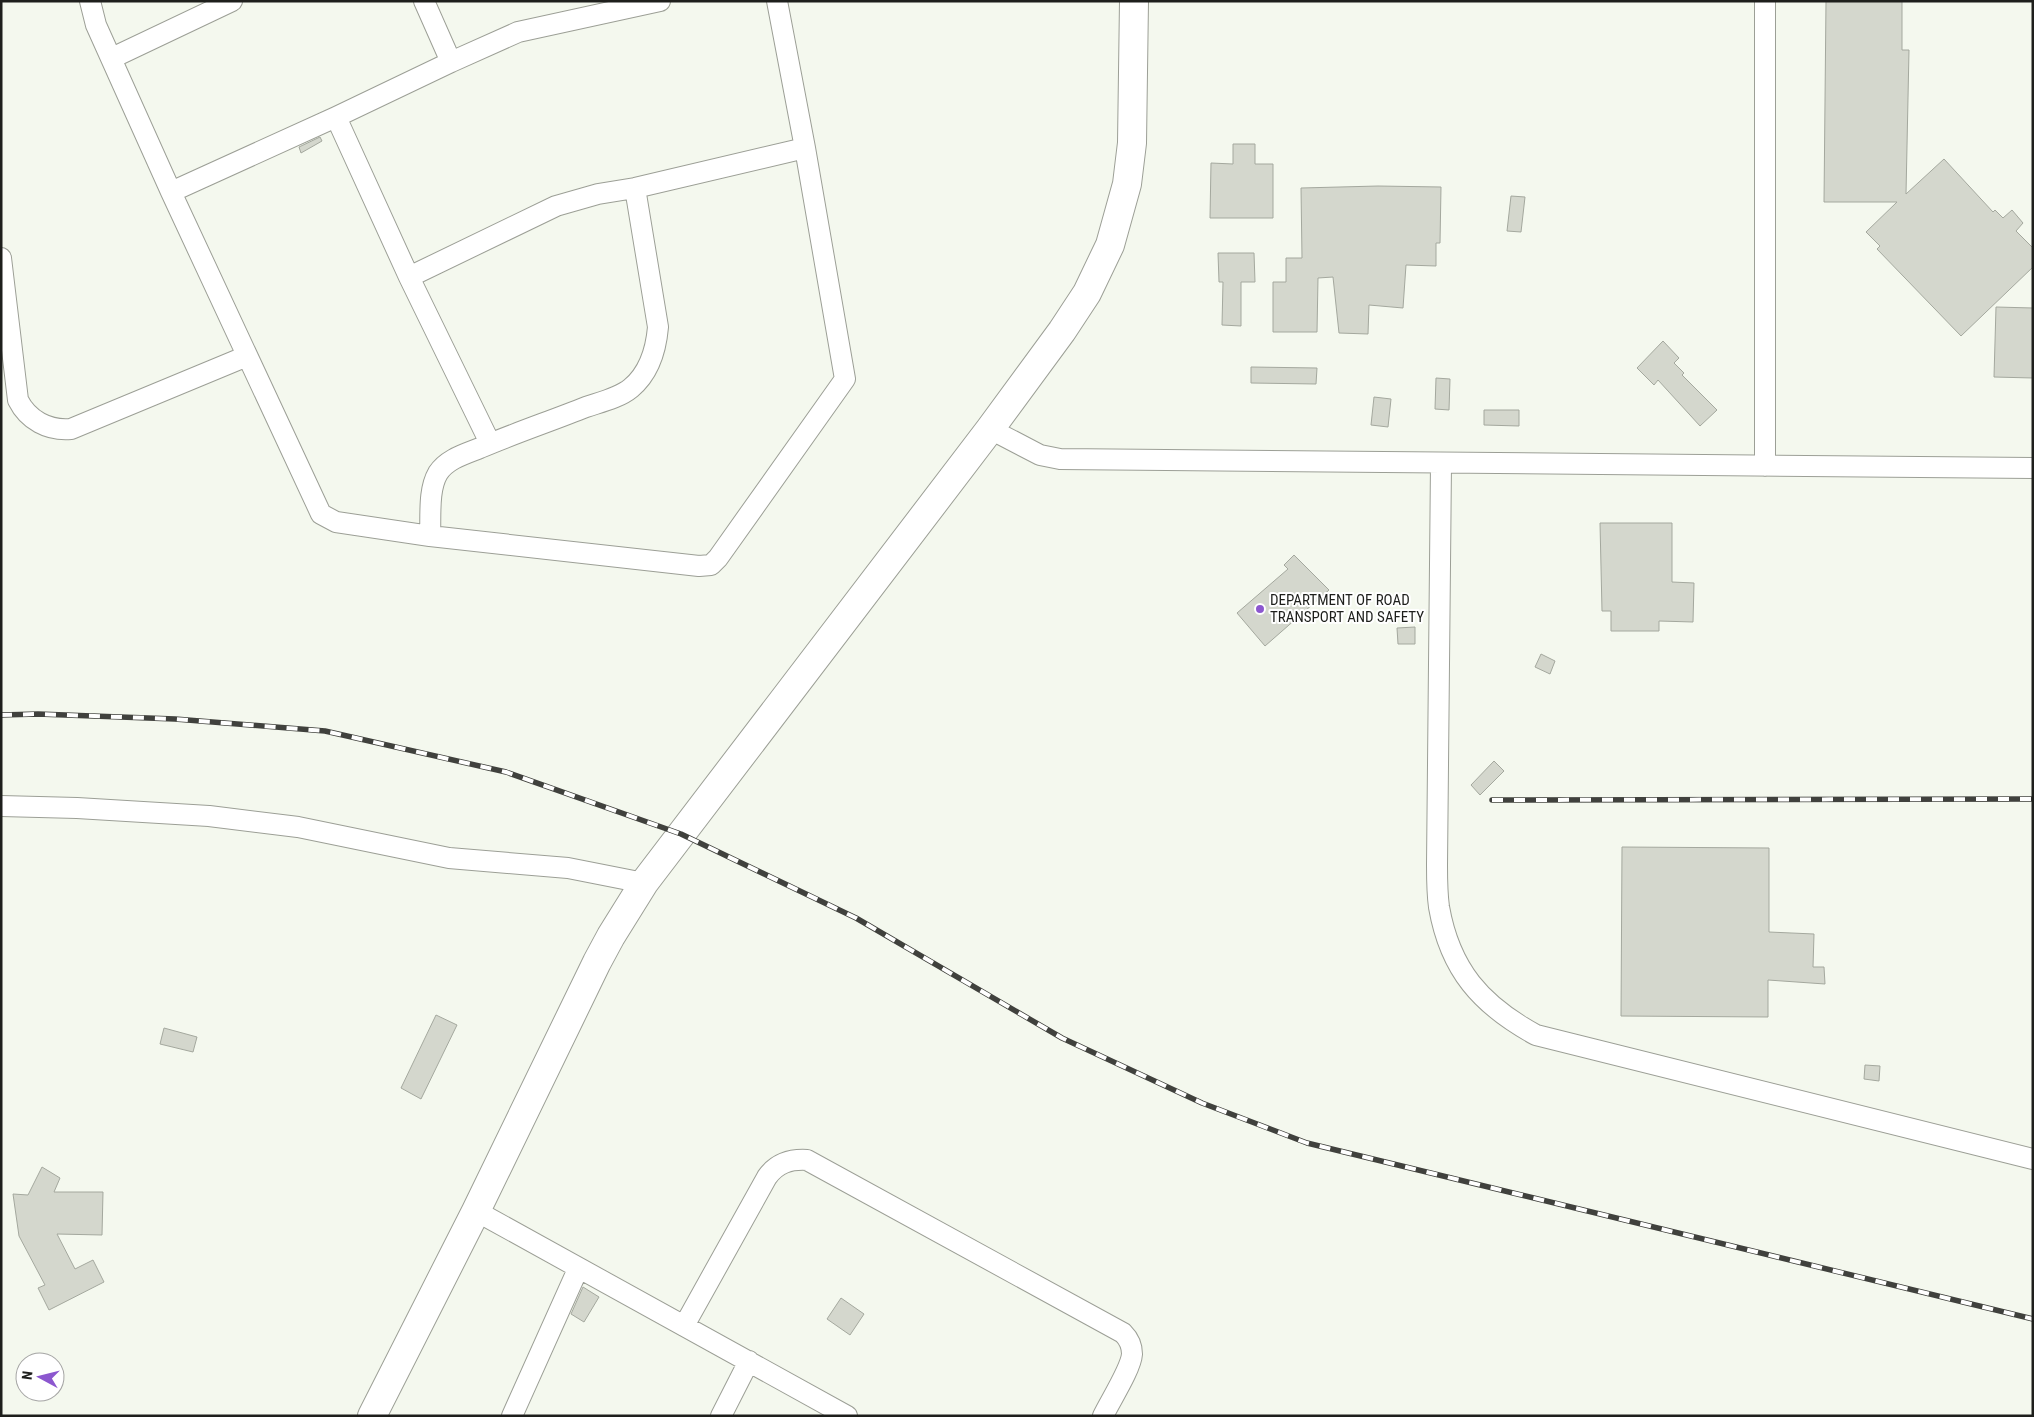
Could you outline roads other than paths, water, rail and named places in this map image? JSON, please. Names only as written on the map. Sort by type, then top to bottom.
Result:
[{"type":"street","points":[[90,1],[96,25],[171,192],[321,514],[336,522],[430,536],[700,566],[711,565],[715,562],[845,378],[777,1]]},
{"type":"street","points":[[424,1],[451,62]]},
{"type":"street","points":[[171,192],[518,32],[606,7],[660,1]]},
{"type":"street","points":[[372,1416],[476,1211],[602,954],[644,883],[990,429],[1078,308],[1096,275],[1110,245],[1127,184],[1132,142],[1134,1]]},
{"type":"street","points":[[1764,466],[1765,1]]},
{"type":"street","points":[[112,58],[226,3]]},
{"type":"street","points":[[336,117],[409,277],[490,443]]},
{"type":"street","points":[[409,277],[556,206],[598,194],[635,188],[805,148]]},
{"type":"street","points":[[430,536],[433,487],[439,471],[454,459],[490,443],[622,394],[642,376],[651,361],[656,346],[658,327],[635,188]]},
{"type":"street","points":[[1,258],[18,400],[22,408],[30,416],[49,427],[71,429],[247,356]]},
{"type":"street","points":[[990,429],[1040,455],[1060,459],[2033,468]]},
{"type":"street","points":[[1441,464],[1437,855],[1439,906],[1447,940],[1462,972],[1480,995],[1497,1011],[1536,1035],[2033,1160]]},
{"type":"street","points":[[1,806],[77,808],[209,816],[288,825],[448,858],[568,868],[644,883]]},
{"type":"street","points":[[684,1326],[772,1170],[789,1160],[807,1160],[1123,1333],[1128,1338],[1132,1355],[1130,1363],[1103,1416]]},
{"type":"street","points":[[476,1211],[847,1416]]},
{"type":"street","points":[[512,1416],[578,1269]]},
{"type":"street","points":[[721,1416],[749,1361]]},
{"type":"railway","points":[[1,715],[38,714],[175,719],[325,731],[506,772],[681,834],[856,918],[1062,1038],[1202,1103],[1307,1143],[2033,1319]]},
{"type":"railway","points":[[1492,800],[2033,799]]},
{"type":"place","name":"DEPARTMENT OF ROAD TRANSPORT AND SAFETY","points":[[1260,609]]}]
